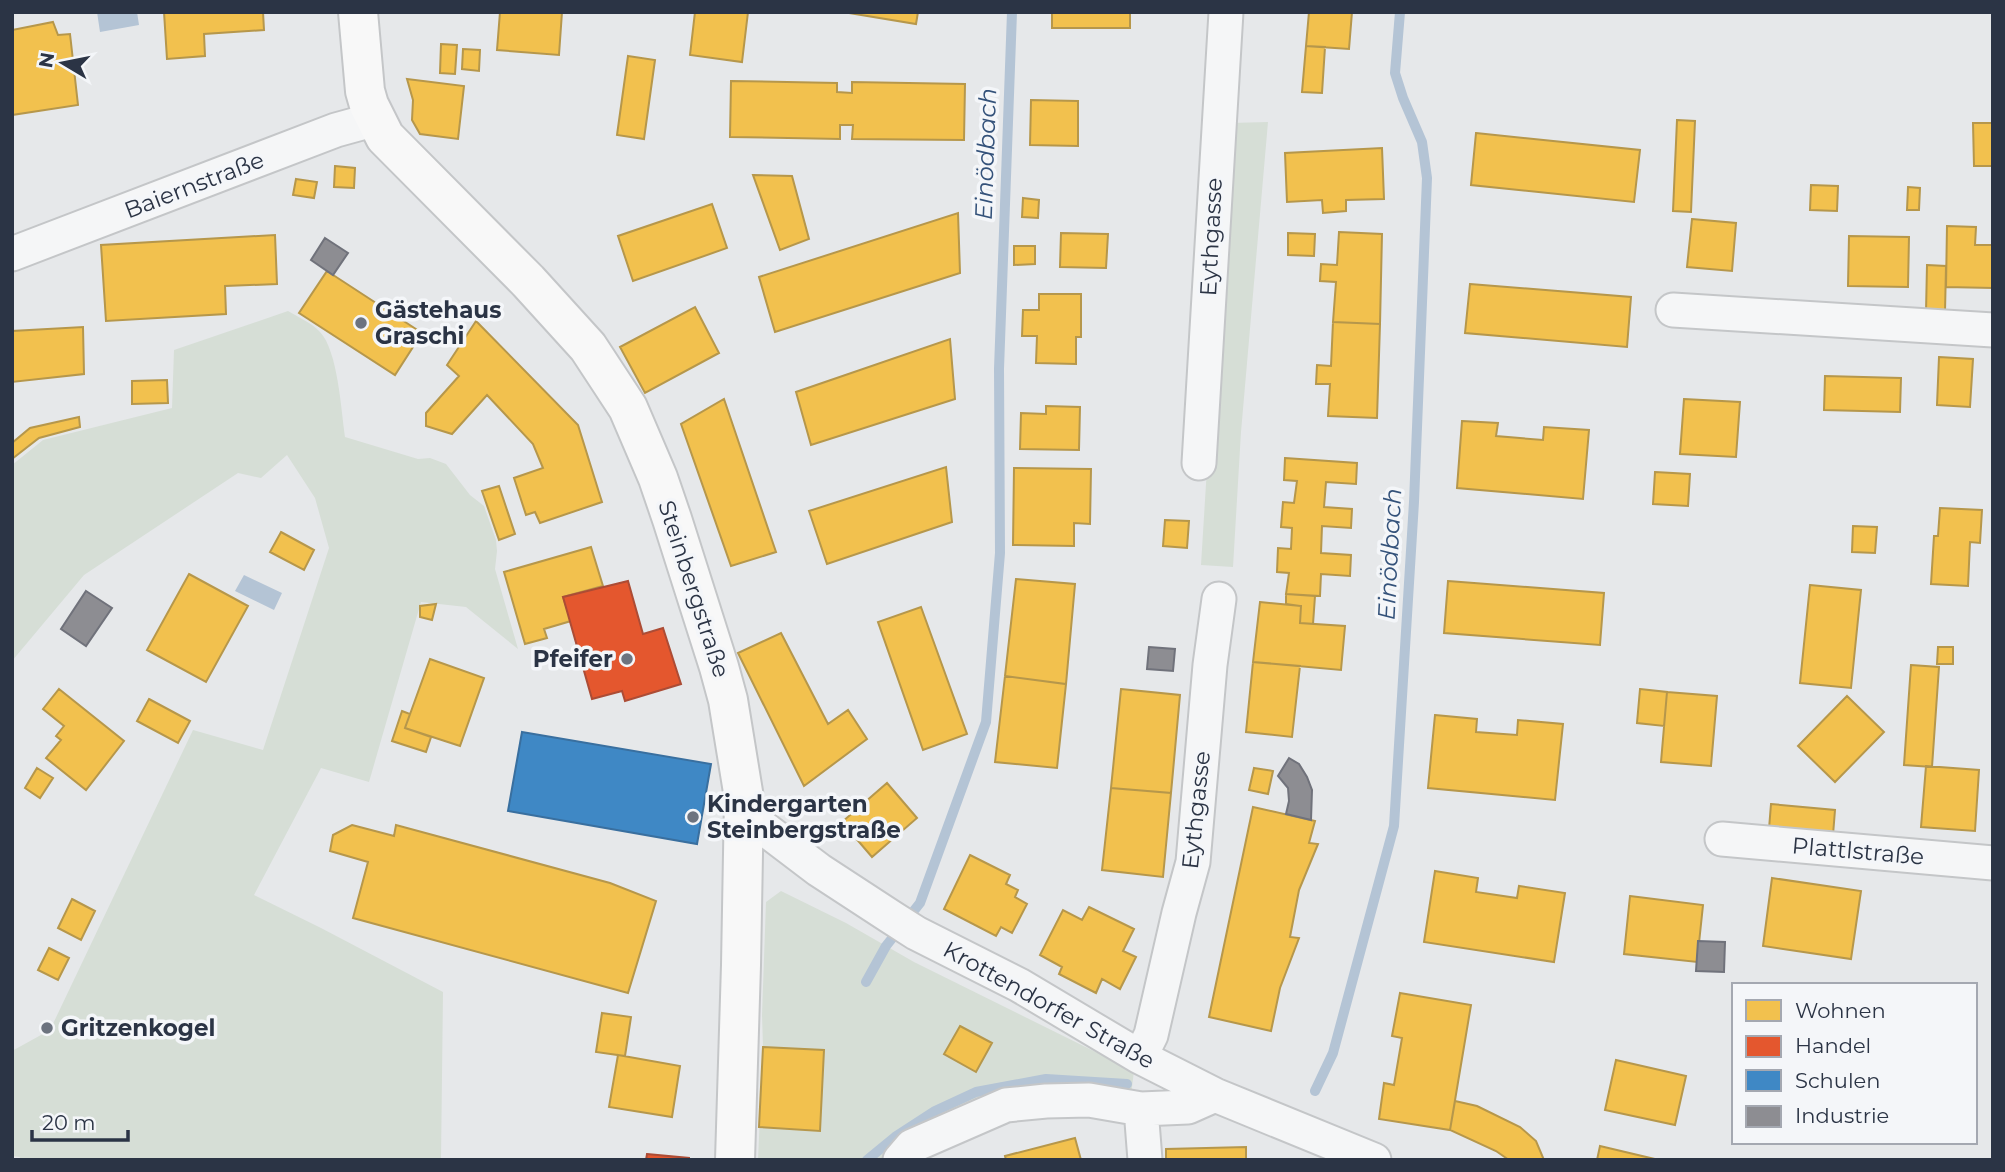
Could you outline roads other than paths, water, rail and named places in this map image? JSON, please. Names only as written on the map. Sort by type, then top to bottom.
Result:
[{"type":"main road","name":"Steinbergstraße","points":[[358,12],[365,91],[385,137],[528,281],[589,347],[628,408],[658,478],[728,700],[745,814],[736,1160]]},
{"type":"street","name":"Eythgasse","points":[[1199,463],[1226,12]]},
{"type":"street","name":"Baiernstraße","points":[[12,254],[336,131],[376,120]]},
{"type":"street","points":[[1673,310],[1993,330]]},
{"type":"street","name":"Eythgasse","points":[[1140,1057],[1151,1035],[1193,862],[1210,665],[1219,599]]},
{"type":"street","name":"Krottendorfer Straße","points":[[745,814],[819,870],[903,925],[1019,985],[1140,1057],[1215,1095],[1374,1160]]},
{"type":"street","name":"Plattlstraße","points":[[1722,839],[1993,863]]},
{"type":"street","points":[[900,1160],[912,1146],[1006,1105],[1089,1100],[1141,1109],[1188,1107],[1215,1095]]},
{"type":"street","points":[[1141,1109],[1145,1160]]},
{"type":"water","points":[[97,12],[137,12],[139,25],[100,32]]},
{"type":"water","points":[[244,575],[282,593],[274,610],[235,591]]},
{"type":"waterway","name":"Einödbach","points":[[866,982],[886,946],[920,903],[986,722],[1000,553],[999,369],[1012,12]]},
{"type":"waterway","name":"Einödbach","points":[[1315,1091],[1333,1053],[1394,826],[1414,502],[1427,178],[1422,142],[1395,73],[1400,12]]},
{"type":"waterway","name":"Einödbach","points":[[867,1160],[895,1137],[935,1111],[976,1092],[1046,1079],[1127,1084]]},
{"type":"place","name":"Gästehaus Graschi","points":[[361,323]]},
{"type":"place","name":"Pfeifer","points":[[627,659]]},
{"type":"place","name":"Kindergarten Steinbergstraße","points":[[693,817]]},
{"type":"place","name":"Gritzenkogel","points":[[47,1028]]}]
